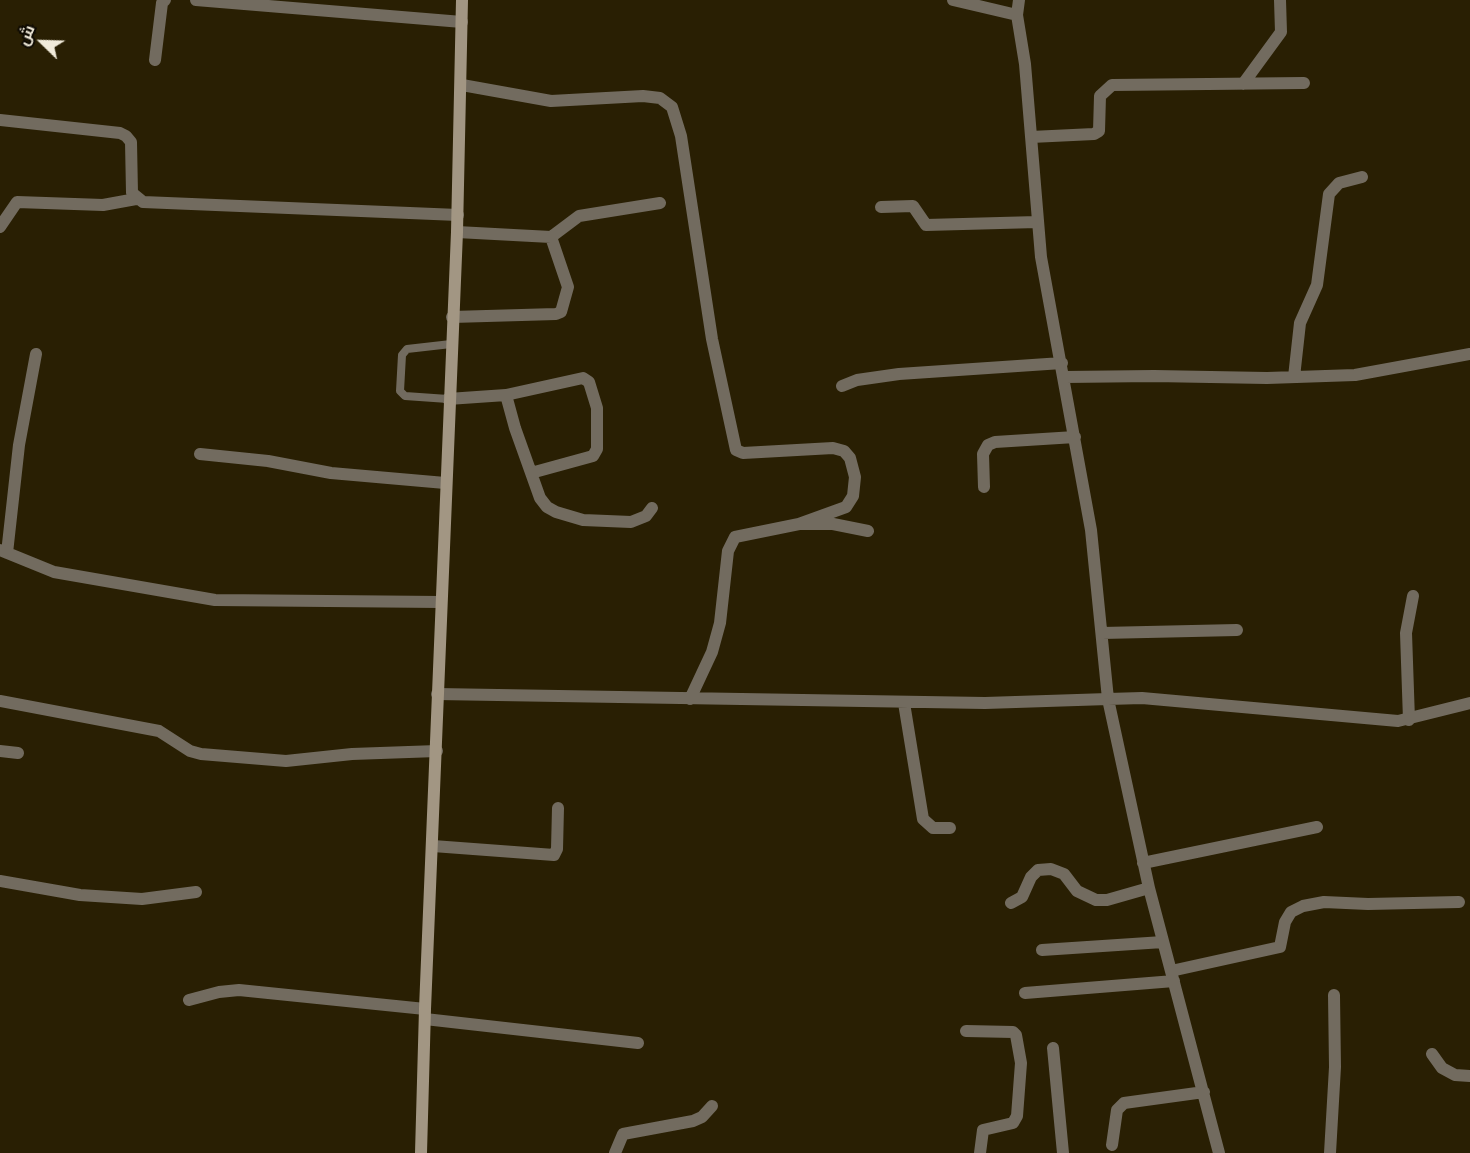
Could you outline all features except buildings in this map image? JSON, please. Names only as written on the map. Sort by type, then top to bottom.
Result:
[{"type":"main road","points":[[421,1153],[448,399],[458,215],[462,0]]},
{"type":"street","points":[[155,60],[162,3],[165,0]]},
{"type":"street","points":[[196,0],[462,22]]},
{"type":"street","points":[[952,0],[1017,15]]},
{"type":"street","points":[[1019,0],[1017,15],[1025,64],[1043,276],[1065,377],[1091,530],[1108,699],[1149,888],[1219,1153]]},
{"type":"street","points":[[1243,84],[1281,32],[1280,0]]},
{"type":"street","points":[[1031,137],[1094,134],[1099,131],[1101,126],[1100,96],[1112,85],[1305,83]]},
{"type":"street","points":[[462,85],[551,101],[643,96],[660,98],[672,106],[681,136],[712,339],[736,450],[743,453],[833,448],[844,451],[850,458],[855,477],[853,496],[846,507],[799,524]]},
{"type":"street","points":[[0,120],[120,133],[126,136],[131,142],[132,193],[136,199]]},
{"type":"street","points":[[1294,377],[1300,323],[1317,285],[1329,194],[1339,183],[1362,177]]},
{"type":"street","points":[[0,226],[17,202],[103,205],[136,199],[151,204],[458,215]]},
{"type":"street","points":[[457,232],[551,237],[579,216],[660,203]]},
{"type":"street","points":[[881,207],[913,206],[926,225],[1037,222]]},
{"type":"street","points":[[452,317],[556,315],[561,312],[568,287],[551,237]]},
{"type":"street","points":[[36,354],[19,444],[3,552],[54,572],[215,600],[441,602]]},
{"type":"street","points":[[1065,377],[1355,375],[1470,354]]},
{"type":"street","points":[[842,386],[866,378],[899,374],[1062,363]]},
{"type":"street","points":[[448,399],[506,394],[583,378],[589,382],[597,408],[597,449],[593,456],[531,473]]},
{"type":"street","points":[[506,394],[540,498],[547,507],[556,512],[583,519],[631,522],[646,516],[652,508]]},
{"type":"street","points":[[984,487],[983,454],[988,445],[995,442],[1075,437]]},
{"type":"street","points":[[200,454],[268,460],[331,473],[445,483]]},
{"type":"street","points":[[690,699],[712,652],[720,623],[728,551],[732,541],[741,534],[799,524],[833,524],[867,531]]},
{"type":"street","points":[[1409,720],[1406,633],[1413,596]]},
{"type":"street","points":[[1102,633],[1237,630]]},
{"type":"street","points":[[437,694],[985,704],[1142,698],[1379,720],[1409,720],[1470,703]]},
{"type":"street","points":[[0,701],[159,731],[190,751],[201,754],[286,761],[352,754],[437,751]]},
{"type":"street","points":[[904,703],[923,819],[933,828],[950,828]]},
{"type":"street","points":[[0,751],[18,753]]},
{"type":"street","points":[[432,846],[554,855],[557,849],[558,808]]},
{"type":"street","points":[[1143,862],[1317,827]]},
{"type":"street","points":[[1011,903],[1022,897],[1030,877],[1038,870],[1051,869],[1065,874],[1077,891],[1096,900],[1107,900],[1149,888]]},
{"type":"street","points":[[0,881],[80,895],[142,899],[196,892]]},
{"type":"street","points":[[1024,993],[1172,976],[1280,947],[1285,922],[1291,912],[1303,906],[1324,902],[1368,904],[1459,902]]},
{"type":"street","points":[[1041,950],[1163,942]]},
{"type":"street","points":[[189,1000],[219,992],[239,990],[639,1043]]},
{"type":"street","points":[[1330,1153],[1335,1067],[1334,994]]},
{"type":"street","points":[[966,1031],[1013,1032],[1016,1035],[1021,1063],[1017,1116],[1012,1123],[983,1130],[980,1153]]},
{"type":"street","points":[[1053,1048],[1063,1153]]},
{"type":"street","points":[[1432,1054],[1442,1068],[1455,1075],[1470,1076]]},
{"type":"street","points":[[1112,1145],[1117,1110],[1124,1102],[1204,1092]]},
{"type":"street","points":[[615,1153],[623,1134],[693,1121],[702,1117],[712,1106]]},
{"type":"lane","points":[[448,399],[405,396],[400,391],[402,355],[407,349],[451,344]]}]
